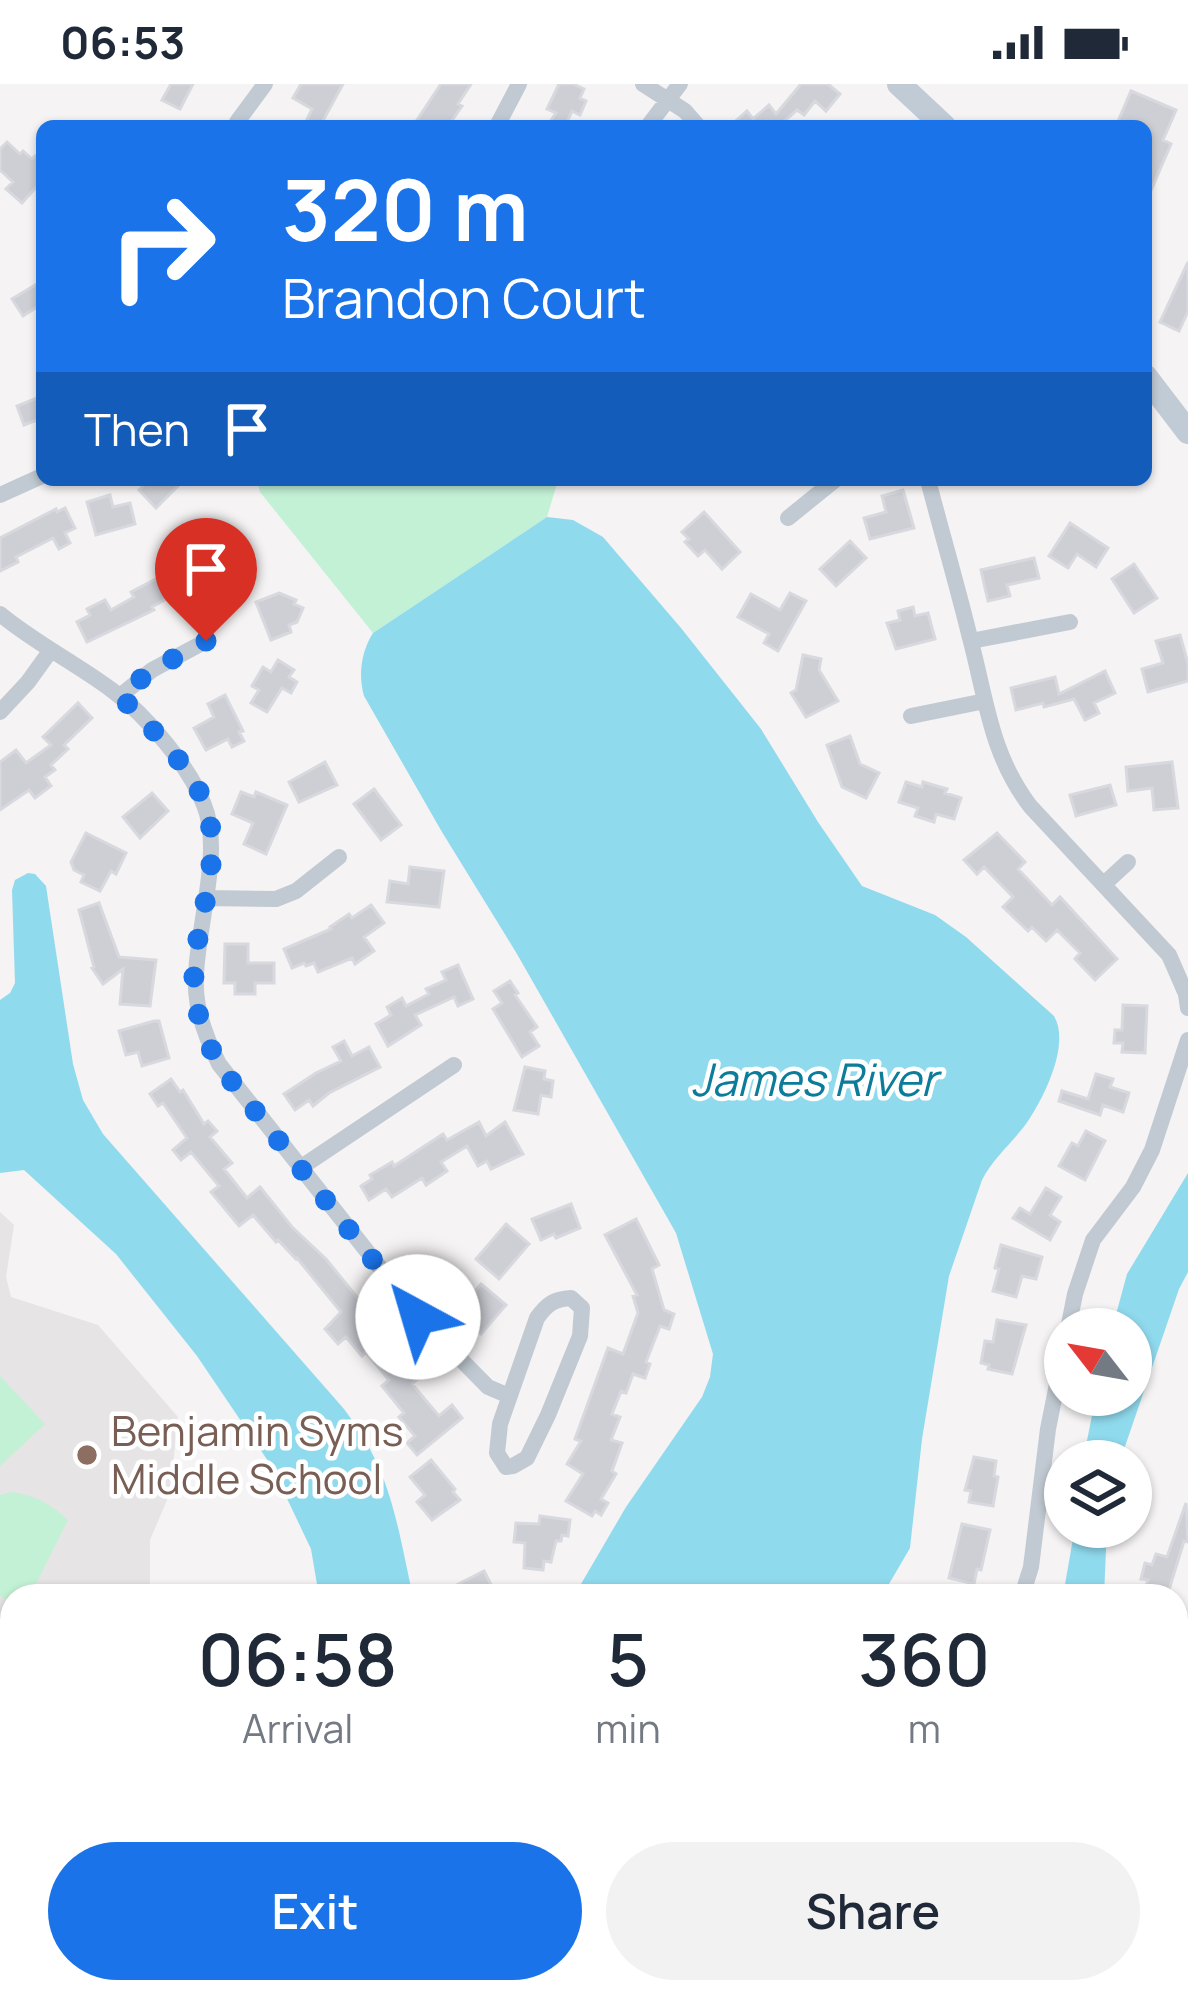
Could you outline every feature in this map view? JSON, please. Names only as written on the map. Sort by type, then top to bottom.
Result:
[{"type":"main road","points":[[899,84],[938,120]]},
{"type":"main road","points":[[1152,384],[1186,422]]},
{"type":"street","points":[[238,120],[265,84]]},
{"type":"street","points":[[499,120],[519,84]]},
{"type":"street","points":[[643,84],[693,120]]},
{"type":"street","points":[[652,120],[680,84]]},
{"type":"street","points":[[0,495],[36,479]]},
{"type":"street","points":[[788,518],[828,486]]},
{"type":"street","points":[[930,486],[999,754],[1011,780],[1168,955],[1188,1008]]},
{"type":"street","points":[[0,614],[120,696],[189,777],[206,808],[211,846],[194,978],[196,1008],[218,1064],[418,1317],[488,1387],[509,1396]]},
{"type":"street","points":[[971,641],[1070,622]]},
{"type":"street","points":[[120,696],[152,670],[206,641]]},
{"type":"street","points":[[0,712],[51,650]]},
{"type":"street","points":[[911,716],[985,701]]},
{"type":"street","points":[[206,898],[276,899],[296,891],[339,857]]},
{"type":"street","points":[[1104,884],[1128,862]]},
{"type":"street","points":[[1072,1308],[1093,1240],[1133,1187],[1152,1150],[1188,1040]]},
{"type":"street","points":[[300,1168],[454,1065]]},
{"type":"street","points":[[571,1298],[582,1308],[580,1336],[527,1457],[506,1467],[497,1453],[497,1441],[509,1396],[545,1306],[571,1298]]},
{"type":"street","points":[[1026,1584],[1051,1416]]},
{"type":"shaded area","name":"Benjamin Syms Middle School","points":[[0,1212],[14,1225],[6,1277],[11,1297],[98,1325],[178,1417],[170,1493],[150,1540],[150,1584],[0,1584]]},
{"type":"green space","points":[[258,486],[556,486],[547,517],[373,633]]},
{"type":"green space","points":[[0,1376],[45,1424],[0,1466]]},
{"type":"green space","points":[[0,1495],[27,1495],[68,1520],[36,1584],[0,1584]]},
{"type":"water","name":"James River","points":[[547,517],[573,520],[603,537],[761,729],[862,886],[935,915],[1054,1016],[1058,1054],[1049,1082],[1030,1118],[982,1180],[949,1276],[910,1548],[889,1584],[581,1584],[626,1507],[702,1397],[713,1354],[676,1233],[364,696],[363,656],[373,633]]},
{"type":"water","points":[[35,874],[46,886],[73,1064],[83,1100],[103,1134],[360,1432],[390,1498],[410,1584],[317,1584],[311,1549],[272,1467],[197,1356],[116,1254],[24,1170],[0,1173],[0,1000],[15,983],[15,880]]},
{"type":"water","points":[[1188,1173],[1188,1272],[1152,1368],[1152,1308],[1118,1308],[1127,1274]]},
{"type":"water","points":[[1092,1416],[1135,1416],[1127,1440],[1087,1440]]},
{"type":"water","points":[[1071,1548],[1106,1548],[1105,1584],[1065,1584]]},
{"type":"building","points":[[171,84],[193,84],[180,109],[162,100]]},
{"type":"building","points":[[301,84],[343,84],[323,120],[307,120],[312,109],[293,98]]},
{"type":"building","points":[[441,84],[471,84],[452,120],[417,120]]},
{"type":"building","points":[[559,84],[584,89],[580,98],[586,101],[580,115],[572,111],[568,120],[551,120],[556,113],[547,109]]},
{"type":"building","points":[[801,84],[828,84],[840,94],[826,111],[815,101],[804,115],[797,110],[785,120],[737,120],[747,111],[753,119],[769,105],[776,114]]},
{"type":"building","points":[[1131,91],[1176,110],[1163,140],[1171,144],[1152,188],[1152,120],[1119,120]]},
{"type":"building","points":[[7,142],[20,154],[36,157],[36,188],[22,203],[6,189],[13,182],[0,170],[0,149]]},
{"type":"building","points":[[1188,262],[1188,311],[1179,331],[1160,322]]},
{"type":"building","points":[[36,285],[36,308],[23,316],[12,299]]},
{"type":"building","points":[[36,398],[36,420],[24,425],[17,406]]},
{"type":"building","points":[[143,486],[178,486],[156,508],[139,490]]},
{"type":"building","points":[[903,490],[914,528],[870,539],[864,518],[886,512],[882,496]]},
{"type":"building","points":[[110,495],[113,507],[130,503],[135,524],[96,535],[87,502]]},
{"type":"building","points":[[65,508],[75,528],[65,533],[70,543],[59,549],[53,538],[0,571],[0,538]]},
{"type":"building","points":[[704,512],[740,552],[722,569],[705,550],[698,556],[685,542],[689,539],[682,532]]},
{"type":"building","points":[[1070,523],[1108,548],[1096,567],[1077,554],[1068,568],[1049,556]]},
{"type":"building","points":[[217,530],[239,542],[235,550],[252,559],[234,593],[214,583],[223,566],[202,555]]},
{"type":"building","points":[[850,541],[866,558],[836,586],[820,569]]},
{"type":"building","points":[[1034,558],[1039,578],[1007,585],[1010,596],[988,601],[981,570]]},
{"type":"building","points":[[1134,564],[1157,598],[1134,613],[1112,579]]},
{"type":"building","points":[[167,573],[176,591],[154,610],[87,642],[77,622],[90,615],[87,609],[105,600],[111,610],[134,597],[131,592]]},
{"type":"building","points":[[279,593],[303,608],[297,622],[289,625],[291,632],[271,640],[256,602]]},
{"type":"building","points":[[790,593],[806,601],[778,651],[764,643],[769,634],[738,617],[751,594],[780,610]]},
{"type":"building","points":[[913,607],[915,616],[928,613],[935,639],[896,649],[887,623],[900,620],[898,611]]},
{"type":"building","points":[[1180,635],[1188,681],[1148,692],[1142,669],[1163,663],[1156,641]]},
{"type":"building","points":[[803,655],[821,659],[819,670],[838,701],[806,717],[791,693],[796,690]]},
{"type":"building","points":[[278,660],[294,670],[289,677],[297,682],[291,693],[282,688],[267,712],[251,703],[259,690],[252,686],[263,667],[271,672]]},
{"type":"building","points":[[1105,671],[1115,693],[1094,703],[1099,713],[1085,720],[1074,699],[1016,710],[1011,688],[1055,677],[1059,694]]},
{"type":"building","points":[[225,695],[244,741],[232,747],[228,739],[206,750],[194,728],[214,717],[208,704]]},
{"type":"building","points":[[78,703],[92,718],[51,765],[55,770],[45,777],[51,786],[35,798],[29,790],[0,810],[0,762],[16,750],[26,763],[51,745],[43,737]]},
{"type":"building","points":[[850,736],[860,764],[879,773],[866,798],[842,787],[827,745]]},
{"type":"building","points":[[325,762],[337,785],[299,802],[289,782]]},
{"type":"building","points":[[1172,762],[1178,808],[1154,810],[1152,788],[1128,791],[1126,767]]},
{"type":"building","points":[[906,782],[922,787],[923,782],[961,798],[954,819],[936,814],[934,822],[915,816],[918,808],[899,802]]},
{"type":"building","points":[[1110,785],[1116,805],[1076,816],[1070,795]]},
{"type":"building","points":[[374,789],[401,825],[381,840],[354,804]]},
{"type":"building","points":[[241,792],[254,797],[256,792],[287,805],[266,854],[244,844],[253,823],[232,814]]},
{"type":"building","points":[[152,793],[168,811],[140,838],[123,817]]},
{"type":"building","points":[[86,833],[126,853],[116,874],[111,871],[100,891],[81,882],[84,875],[71,862]]},
{"type":"building","points":[[997,833],[1025,862],[1018,869],[1052,905],[1060,897],[1117,959],[1095,980],[1075,959],[1080,953],[1057,930],[1046,941],[1032,927],[1028,931],[1003,907],[1013,897],[984,867],[977,874],[964,860]]},
{"type":"building","points":[[410,867],[444,871],[439,907],[387,902],[390,881],[408,884]]},
{"type":"building","points":[[99,903],[119,957],[156,960],[150,1006],[120,1004],[123,969],[103,984],[92,968],[79,910]]},
{"type":"building","points":[[371,905],[384,923],[364,937],[374,951],[355,964],[352,958],[318,972],[314,963],[292,968],[284,949]]},
{"type":"building","points":[[225,944],[248,944],[248,963],[274,963],[274,983],[255,983],[255,994],[235,994],[235,983],[224,983]]},
{"type":"building","points":[[458,965],[473,999],[458,1006],[454,997],[415,1015],[421,1025],[388,1046],[376,1024],[391,1015],[387,1007],[402,998],[406,1006],[429,994],[426,989],[446,980],[442,972]]},
{"type":"building","points":[[510,981],[537,1027],[530,1032],[539,1046],[522,1057],[493,1009],[502,1003],[494,991]]},
{"type":"building","points":[[1123,1005],[1147,1006],[1145,1053],[1122,1052],[1123,1043],[1114,1043],[1115,1030],[1122,1030]]},
{"type":"building","points":[[159,1021],[169,1058],[142,1066],[138,1052],[126,1055],[119,1031]]},
{"type":"building","points":[[344,1041],[352,1056],[369,1047],[380,1067],[313,1106],[309,1100],[295,1110],[284,1094],[341,1061],[333,1047]]},
{"type":"building","points":[[525,1067],[545,1071],[544,1079],[553,1081],[551,1097],[541,1095],[538,1114],[514,1110]]},
{"type":"building","points":[[1096,1074],[1113,1079],[1110,1087],[1129,1093],[1123,1112],[1103,1105],[1100,1115],[1059,1101],[1062,1091],[1088,1099]]},
{"type":"building","points":[[171,1079],[204,1124],[208,1121],[217,1131],[210,1137],[232,1163],[224,1169],[247,1198],[260,1187],[421,1376],[412,1384],[439,1416],[452,1405],[462,1418],[417,1455],[407,1443],[415,1436],[399,1417],[404,1413],[382,1386],[389,1380],[366,1352],[362,1356],[346,1337],[338,1344],[325,1329],[341,1312],[297,1258],[253,1215],[239,1226],[211,1192],[219,1186],[191,1152],[181,1160],[173,1150],[187,1138],[163,1103],[158,1106],[150,1094]]},
{"type":"building","points":[[479,1122],[486,1136],[505,1122],[523,1154],[491,1169],[487,1161],[478,1166],[467,1146],[441,1162],[447,1171],[426,1185],[422,1178],[392,1197],[386,1189],[369,1200],[361,1186],[372,1179],[370,1175],[392,1162],[394,1166],[443,1134],[447,1140]]},
{"type":"building","points":[[1086,1131],[1105,1141],[1085,1180],[1059,1166],[1072,1143],[1078,1146]]},
{"type":"building","points":[[1046,1188],[1061,1197],[1050,1215],[1060,1222],[1050,1240],[1013,1218],[1020,1208],[1030,1214]]},
{"type":"building","points":[[571,1204],[580,1228],[541,1240],[532,1219]]},
{"type":"building","points":[[636,1219],[659,1265],[652,1269],[664,1310],[674,1314],[669,1329],[660,1326],[645,1378],[633,1374],[626,1393],[621,1391],[612,1414],[620,1417],[611,1440],[622,1443],[612,1471],[616,1474],[601,1499],[608,1503],[601,1515],[595,1511],[592,1516],[566,1501],[583,1474],[567,1464],[581,1441],[575,1439],[608,1348],[623,1354],[638,1313],[633,1296],[637,1295],[605,1235]]},
{"type":"building","points":[[506,1224],[529,1244],[499,1279],[476,1259]]},
{"type":"building","points":[[1001,1245],[1042,1257],[1036,1279],[1022,1276],[1016,1297],[993,1291]]},
{"type":"building","points":[[481,1284],[506,1305],[481,1334],[465,1320],[478,1304],[470,1297]]},
{"type":"building","points":[[997,1320],[1026,1325],[1012,1374],[981,1363],[985,1341],[993,1342]]},
{"type":"building","points":[[974,1457],[996,1461],[993,1506],[969,1502],[971,1491],[965,1490]]},
{"type":"building","points":[[431,1460],[460,1500],[432,1520],[417,1502],[425,1495],[410,1477]]},
{"type":"building","points":[[1186,1503],[1188,1542],[1184,1541],[1171,1584],[1147,1584],[1148,1580],[1141,1579],[1145,1563],[1152,1565],[1156,1554],[1167,1557]]},
{"type":"building","points":[[540,1516],[570,1520],[568,1536],[556,1541],[551,1562],[544,1561],[543,1570],[524,1568],[525,1543],[514,1542],[516,1523],[539,1524]]},
{"type":"building","points":[[962,1524],[990,1530],[974,1584],[949,1578]]},
{"type":"building","points":[[484,1571],[491,1584],[459,1584]]},
{"type":"place","name":"Benjamin Syms Middle School","points":[[87,1455]]},
{"type":"route","points":[[206,641],[152,670],[120,696],[158,736],[206,808],[211,846],[194,978],[196,1008],[218,1064],[418,1317]]}]
